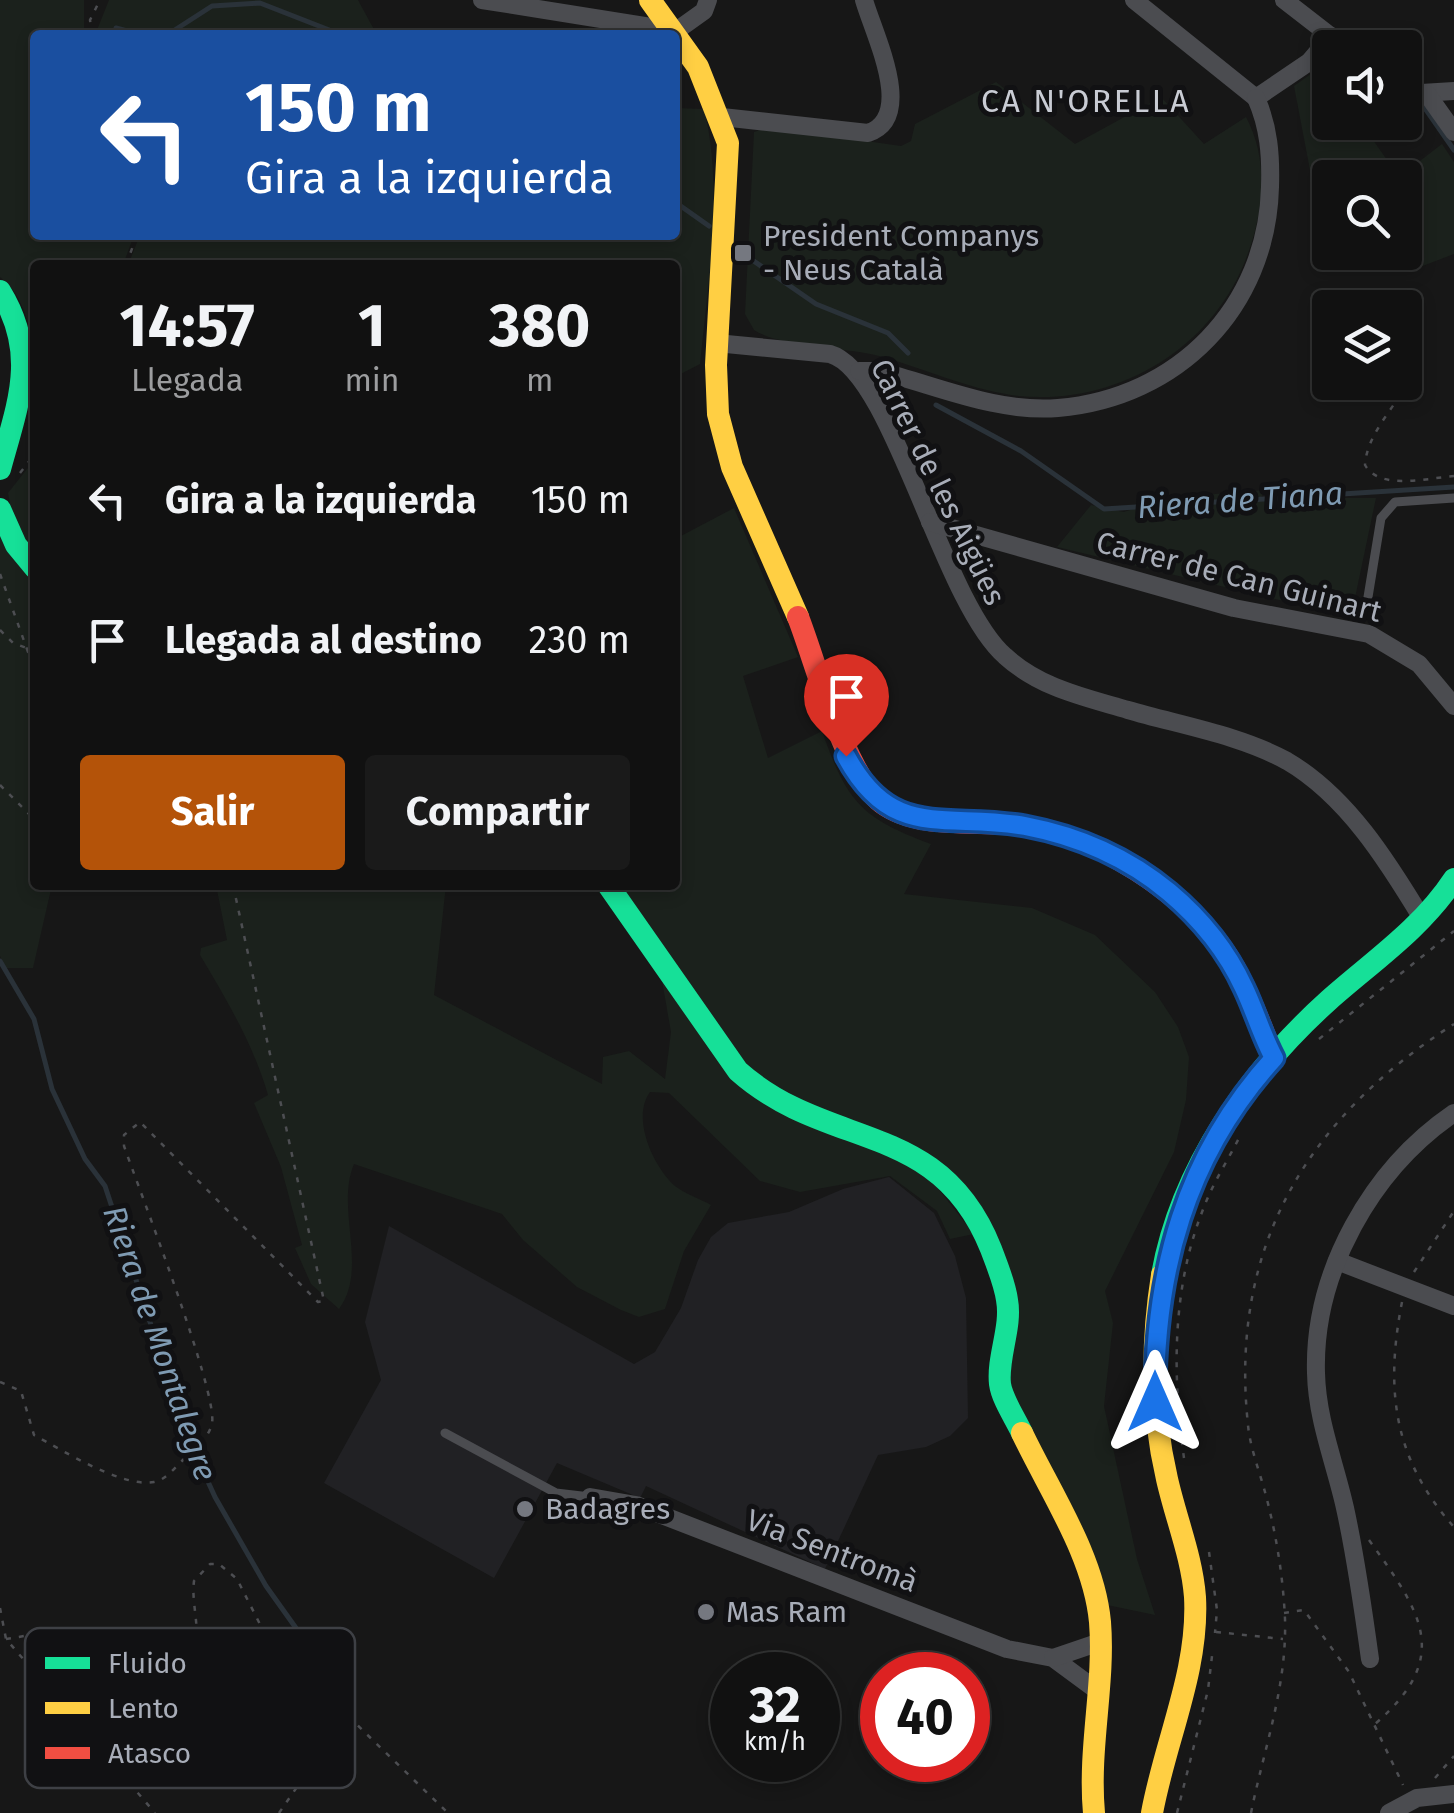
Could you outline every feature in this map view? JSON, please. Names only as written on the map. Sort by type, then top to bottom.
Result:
[{"type":"street","points":[[482,0],[670,30]]},
{"type":"street","points":[[650,0],[675,30]]},
{"type":"street","points":[[677,30],[704,11],[708,0]]},
{"type":"street","points":[[722,116],[868,133],[878,130],[889,120],[892,98],[864,0]]},
{"type":"street","points":[[1284,0],[1323,30]]},
{"type":"street","points":[[859,372],[879,370],[1008,407],[1092,404],[1125,395],[1162,378],[1212,335],[1245,294],[1257,269],[1268,221],[1271,173],[1269,138],[1256,98],[1136,1]]},
{"type":"street","points":[[680,38],[722,116],[728,167],[716,343],[718,414],[732,467],[796,610],[846,756],[864,785],[882,803],[909,817],[1020,826],[1063,835],[1148,876],[1212,936],[1243,984],[1274,1058]]},
{"type":"street","points":[[1256,98],[1312,60]]},
{"type":"street","points":[[1422,95],[1454,92]]},
{"type":"street","points":[[1422,104],[1454,132]]},
{"type":"street","points":[[0,291],[12,307],[25,359],[22,399],[0,469]]},
{"type":"street","name":"Carrer de les Aigües","points":[[716,343],[830,354],[859,372],[970,611],[984,634],[1019,668],[1055,688],[1285,760],[1341,804],[1424,920]]},
{"type":"street","points":[[0,509],[16,545],[30,562]]},
{"type":"street","name":"Carrer de Can Guinart","points":[[930,522],[1234,608],[1369,634],[1419,664],[1454,706]]},
{"type":"street","points":[[1152,1813],[1186,1691],[1196,1610],[1191,1562],[1164,1468],[1155,1402],[1154,1344],[1162,1282],[1179,1211],[1231,1111],[1274,1058],[1326,1004],[1424,920],[1452,885]]},
{"type":"street","points":[[611,890],[738,1071],[766,1096],[814,1120],[903,1149],[933,1166],[972,1212],[990,1246],[1008,1302],[1000,1386],[1093,1582],[1100,1642],[1090,1766],[1094,1813]]},
{"type":"street","points":[[1370,1659],[1358,1567],[1325,1435],[1316,1374],[1319,1314],[1338,1261],[1376,1190],[1397,1162],[1454,1112]]},
{"type":"street","points":[[1338,1261],[1454,1306]]},
{"type":"street","name":"Via Sentromà","points":[[590,1496],[636,1505],[1007,1649],[1053,1658],[1095,1689]]},
{"type":"street","points":[[1053,1658],[1100,1642]]},
{"type":"street","points":[[1390,1813],[1418,1798],[1454,1794]]},
{"type":"lane","points":[[1368,597],[1381,518],[1395,502],[1454,498]]},
{"type":"lane","points":[[444,1433],[556,1494],[590,1496]]},
{"type":"path","points":[[91,30],[90,20],[100,0]]},
{"type":"path","points":[[1398,400],[1368,449],[1365,465],[1376,477],[1390,481],[1454,476]]},
{"type":"path","points":[[0,574],[28,652]]},
{"type":"path","points":[[0,630],[28,652]]},
{"type":"path","points":[[0,785],[30,815]]},
{"type":"path","points":[[0,1382],[21,1390],[34,1435],[122,1476],[151,1483],[162,1479],[206,1437],[213,1420],[193,1343],[124,1146],[124,1135],[140,1122],[318,1302],[324,1301],[234,890]]},
{"type":"path","points":[[1314,1043],[1454,931]]},
{"type":"path","points":[[1251,1813],[1283,1674],[1284,1640],[1275,1532],[1248,1428],[1245,1350],[1258,1268],[1276,1215],[1331,1126],[1378,1079],[1454,1024]]},
{"type":"path","points":[[1186,1473],[1176,1355],[1181,1298],[1204,1206],[1247,1124]]},
{"type":"path","points":[[1454,1210],[1406,1287],[1391,1382],[1406,1450],[1428,1499],[1454,1527]]},
{"type":"path","points":[[1368,1538],[1415,1604],[1422,1625],[1417,1679],[1396,1707],[1374,1725]]},
{"type":"path","points":[[1205,1540],[1214,1570],[1215,1632],[1284,1640]]},
{"type":"path","points":[[194,1628],[194,1580],[210,1564],[219,1564],[237,1579],[262,1628]]},
{"type":"path","points":[[0,1608],[6,1638],[25,1660]]},
{"type":"path","points":[[1284,1613],[1304,1610],[1348,1672],[1406,1790]]},
{"type":"path","points":[[6,1638],[25,1635]]},
{"type":"path","points":[[1177,1813],[1208,1690],[1213,1651]]},
{"type":"path","points":[[355,1723],[448,1813]]},
{"type":"path","points":[[1421,1784],[1436,1777],[1454,1756]]},
{"type":"path","points":[[135,1788],[156,1813]]},
{"type":"path","points":[[279,1813],[298,1788]]},
{"type":"shaded area","points":[[0,0],[84,0],[84,30],[30,30],[30,240],[132,240],[125,260],[30,260],[30,332],[20,303],[0,277]]},
{"type":"shaded area","points":[[109,0],[358,0],[374,30],[97,30]]},
{"type":"shaded area","points":[[1312,73],[1312,140],[1373,140],[1387,160],[1312,160],[1312,181],[1294,86]]},
{"type":"shaded area","points":[[996,82],[1075,144],[1161,97],[1204,144],[1246,117],[1261,168],[1257,221],[1231,290],[1209,320],[1183,346],[1153,367],[1085,393],[1048,397],[994,392],[879,356],[797,344],[754,330],[745,314],[754,132],[769,127],[901,146],[911,141],[915,124]]},
{"type":"shaded area","points":[[680,108],[704,109],[713,171],[710,268],[700,364],[680,374],[680,260],[130,260],[138,240],[680,240]]},
{"type":"shaded area","points":[[1442,144],[1454,162],[1454,254],[1422,266],[1421,160]]},
{"type":"shaded area","points":[[30,465],[30,547],[13,521],[8,493]]},
{"type":"shaded area","points":[[1265,490],[1261,498],[1376,498],[1351,617],[1057,547],[1091,505],[1124,512],[1165,498]]},
{"type":"shaded area","points":[[734,508],[798,657],[743,676],[768,758],[822,731],[840,775],[860,804],[872,816],[931,844],[904,894],[1032,908],[1095,935],[1155,992],[1178,1027],[1189,1057],[1186,1100],[1174,1152],[1105,1291],[1113,1323],[1104,1406],[1137,1559],[1155,1615],[1107,1605],[1073,1510],[1010,1389],[1014,1307],[965,1191],[845,1122],[774,1089],[750,1070],[623,890],[680,890],[680,536]]},
{"type":"shaded area","points":[[0,533],[30,577],[30,890],[51,890],[33,968],[5,968],[0,956]]},
{"type":"shaded area","points":[[217,890],[445,890],[434,995],[602,1084],[603,1057],[629,1051],[665,1079],[671,1032],[661,975],[719,1062],[929,1177],[974,1234],[950,1239],[937,1211],[890,1176],[800,1192],[760,1181],[669,1093],[650,1092],[643,1115],[644,1128],[659,1167],[683,1192],[711,1205],[684,1251],[665,1309],[639,1317],[621,1310],[577,1287],[523,1240],[502,1214],[354,1164],[348,1200],[351,1275],[339,1309],[311,1284],[295,1248],[302,1245],[281,1167],[254,1103],[268,1095],[262,1076],[200,955],[201,948],[227,940]]},
{"type":"shaded area","points":[[889,1177],[934,1213],[955,1256],[966,1298],[968,1418],[950,1436],[926,1447],[878,1455],[825,1569],[646,1486],[640,1498],[557,1463],[494,1578],[324,1483],[381,1380],[365,1322],[389,1226],[634,1364],[655,1352],[681,1308],[698,1260],[711,1237],[728,1223],[789,1212],[843,1189]]},
{"type":"waterway","name":"Riera de Tiana","points":[[175,30],[212,6],[260,3],[329,30]]},
{"type":"waterway","name":"Riera de Tiana","points":[[116,28],[123,30]]},
{"type":"waterway","points":[[1422,104],[1454,150]]},
{"type":"waterway","name":"Riera de Tiana","points":[[680,206],[709,226]]},
{"type":"waterway","name":"Riera de Tiana","points":[[745,255],[816,304],[888,333],[908,353]]},
{"type":"waterway","name":"Riera de Tiana","points":[[936,405],[1021,451],[1104,509],[1454,487]]},
{"type":"waterway","name":"Riera de Montalegre","points":[[0,961],[34,1019],[52,1089],[85,1159],[105,1186],[189,1440],[215,1497],[266,1586],[296,1628]]},
{"type":"traffic: fast","points":[[0,291],[12,314],[22,358],[18,400],[0,469]]},
{"type":"traffic: fast","points":[[0,509],[16,545],[30,562]]},
{"type":"traffic: fast","points":[[1162,1275],[1185,1197],[1202,1160],[1246,1090],[1300,1028],[1412,929],[1454,879]]},
{"type":"traffic: fast","points":[[611,890],[738,1071],[773,1097],[809,1115],[912,1156],[942,1177],[969,1207],[991,1249],[1004,1288],[1008,1321],[1000,1384],[1022,1433]]},
{"type":"traffic: slow","points":[[650,0],[671,30]]},
{"type":"traffic: slow","points":[[680,42],[698,67],[728,143],[716,365],[718,414],[732,467],[798,617]]},
{"type":"traffic: slow","points":[[1152,1813],[1187,1679],[1195,1625],[1193,1582],[1167,1479],[1155,1403],[1156,1326],[1162,1275]]},
{"type":"traffic: slow","points":[[1022,1433],[1080,1549],[1096,1597],[1101,1645],[1093,1764],[1094,1813]]},
{"type":"traffic: jam","points":[[798,617],[844,744],[856,769],[882,803],[929,820],[1043,830],[1098,849],[1149,878],[1193,915],[1223,949],[1248,994],[1274,1058]]},
{"type":"place","name":"President Companys - Neus Català","points":[[743,253]]},
{"type":"place","name":"Badagres","points":[[525,1509]]},
{"type":"place","name":"Mas Ram","points":[[706,1612]]},
{"type":"district","name":"CA N'ORELLA","points":[[1086,101]]},
{"type":"route","points":[[846,756],[864,785],[882,803],[909,817],[926,822],[1020,826],[1063,835],[1118,858],[1148,876],[1193,915],[1212,936],[1243,984],[1274,1058],[1231,1111],[1179,1211],[1162,1282],[1154,1344],[1155,1402]]}]
